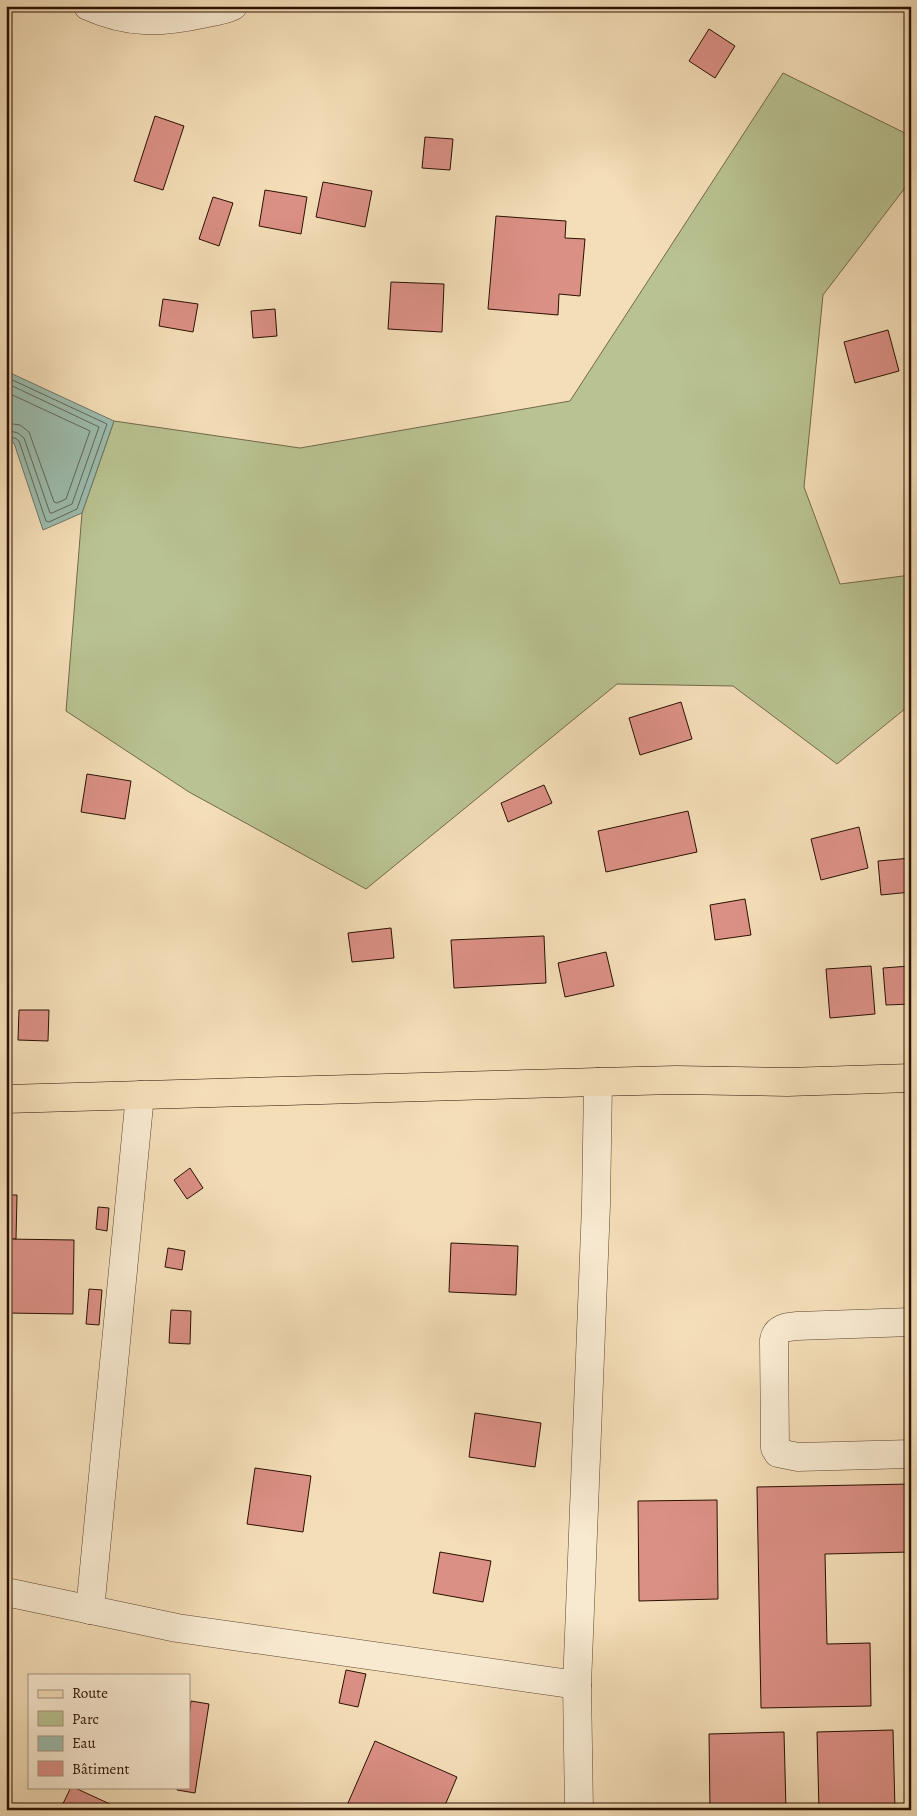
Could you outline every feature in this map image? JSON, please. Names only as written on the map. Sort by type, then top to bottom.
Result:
[{"type":"main road","points":[[6,1099],[676,1080],[787,1082],[911,1078]]},
{"type":"street","points":[[88,6],[104,14],[133,20],[159,21],[189,17],[233,6]]},
{"type":"street","points":[[579,1810],[577,1685],[595,1215],[598,1082]]},
{"type":"street","points":[[90,1610],[140,1095]]},
{"type":"street","points":[[911,1322],[797,1326],[783,1328],[775,1334],[774,1340],[775,1448],[778,1453],[798,1457],[911,1454]]},
{"type":"street","points":[[6,1592],[177,1628],[577,1685]]},
{"type":"green space","points":[[783,73],[911,136],[911,180],[823,295],[804,487],[840,584],[911,575],[911,704],[837,764],[733,686],[617,684],[366,889],[189,792],[66,711],[82,513],[114,421],[300,448],[570,401]]},
{"type":"water","points":[[6,371],[114,421],[82,513],[43,530],[14,443],[6,441]]},
{"type":"building","points":[[709,29],[735,46],[715,78],[689,61]]},
{"type":"building","points":[[155,116],[184,126],[163,190],[134,181]]},
{"type":"building","points":[[425,137],[453,139],[450,170],[422,168]]},
{"type":"building","points":[[323,182],[372,191],[365,227],[316,217]]},
{"type":"building","points":[[265,190],[307,197],[301,234],[259,226]]},
{"type":"building","points":[[213,197],[233,203],[219,246],[199,239]]},
{"type":"building","points":[[496,216],[566,221],[565,238],[585,239],[580,296],[559,294],[558,315],[488,309]]},
{"type":"building","points":[[391,282],[444,284],[442,332],[388,329]]},
{"type":"building","points":[[163,299],[198,304],[193,332],[159,326]]},
{"type":"building","points":[[275,309],[277,336],[253,338],[251,311]]},
{"type":"building","points":[[888,330],[899,371],[855,383],[844,342]]},
{"type":"building","points":[[681,702],[692,739],[640,755],[629,718]]},
{"type":"building","points":[[87,774],[131,781],[125,819],[81,812]]},
{"type":"building","points":[[544,785],[552,803],[508,822],[501,803]]},
{"type":"building","points":[[688,811],[697,852],[606,872],[598,831]]},
{"type":"building","points":[[859,827],[868,868],[821,880],[811,839]]},
{"type":"building","points":[[911,858],[911,892],[881,895],[878,861]]},
{"type":"building","points":[[745,899],[751,935],[715,940],[710,905]]},
{"type":"building","points":[[391,928],[394,958],[352,962],[348,933]]},
{"type":"building","points":[[544,936],[546,983],[454,988],[451,940]]},
{"type":"building","points":[[606,952],[614,986],[565,997],[558,963]]},
{"type":"building","points":[[871,966],[875,1014],[830,1018],[826,969]]},
{"type":"building","points":[[910,966],[911,1004],[886,1005],[883,968]]},
{"type":"building","points":[[19,1010],[49,1010],[48,1041],[18,1040]]},
{"type":"building","points":[[190,1168],[203,1188],[187,1199],[174,1180]]},
{"type":"building","points":[[6,1195],[17,1195],[16,1239],[6,1239]]},
{"type":"building","points":[[98,1207],[109,1208],[107,1231],[96,1229]]},
{"type":"building","points":[[6,1239],[74,1240],[73,1314],[6,1313]]},
{"type":"building","points":[[451,1243],[518,1246],[516,1295],[449,1292]]},
{"type":"building","points":[[168,1248],[185,1251],[182,1270],[165,1267]]},
{"type":"building","points":[[89,1289],[102,1290],[99,1325],[86,1324]]},
{"type":"building","points":[[171,1310],[191,1311],[190,1344],[169,1343]]},
{"type":"building","points":[[475,1413],[541,1423],[535,1467],[469,1457]]},
{"type":"building","points":[[255,1468],[311,1476],[303,1532],[247,1524]]},
{"type":"building","points":[[911,1484],[911,1552],[825,1554],[827,1644],[870,1643],[871,1706],[761,1708],[757,1487]]},
{"type":"building","points":[[717,1500],[718,1599],[639,1601],[638,1501]]},
{"type":"building","points":[[440,1552],[491,1561],[483,1602],[433,1593]]},
{"type":"building","points":[[346,1670],[366,1674],[358,1707],[339,1703]]},
{"type":"building","points":[[191,1701],[209,1704],[195,1793],[177,1790],[178,1788],[190,1788]]},
{"type":"building","points":[[893,1730],[895,1810],[819,1810],[817,1732]]},
{"type":"building","points":[[784,1732],[786,1810],[710,1810],[709,1734]]},
{"type":"building","points":[[375,1741],[457,1777],[443,1810],[345,1810]]},
{"type":"building","points":[[71,1788],[75,1788],[123,1810],[60,1810]]}]
